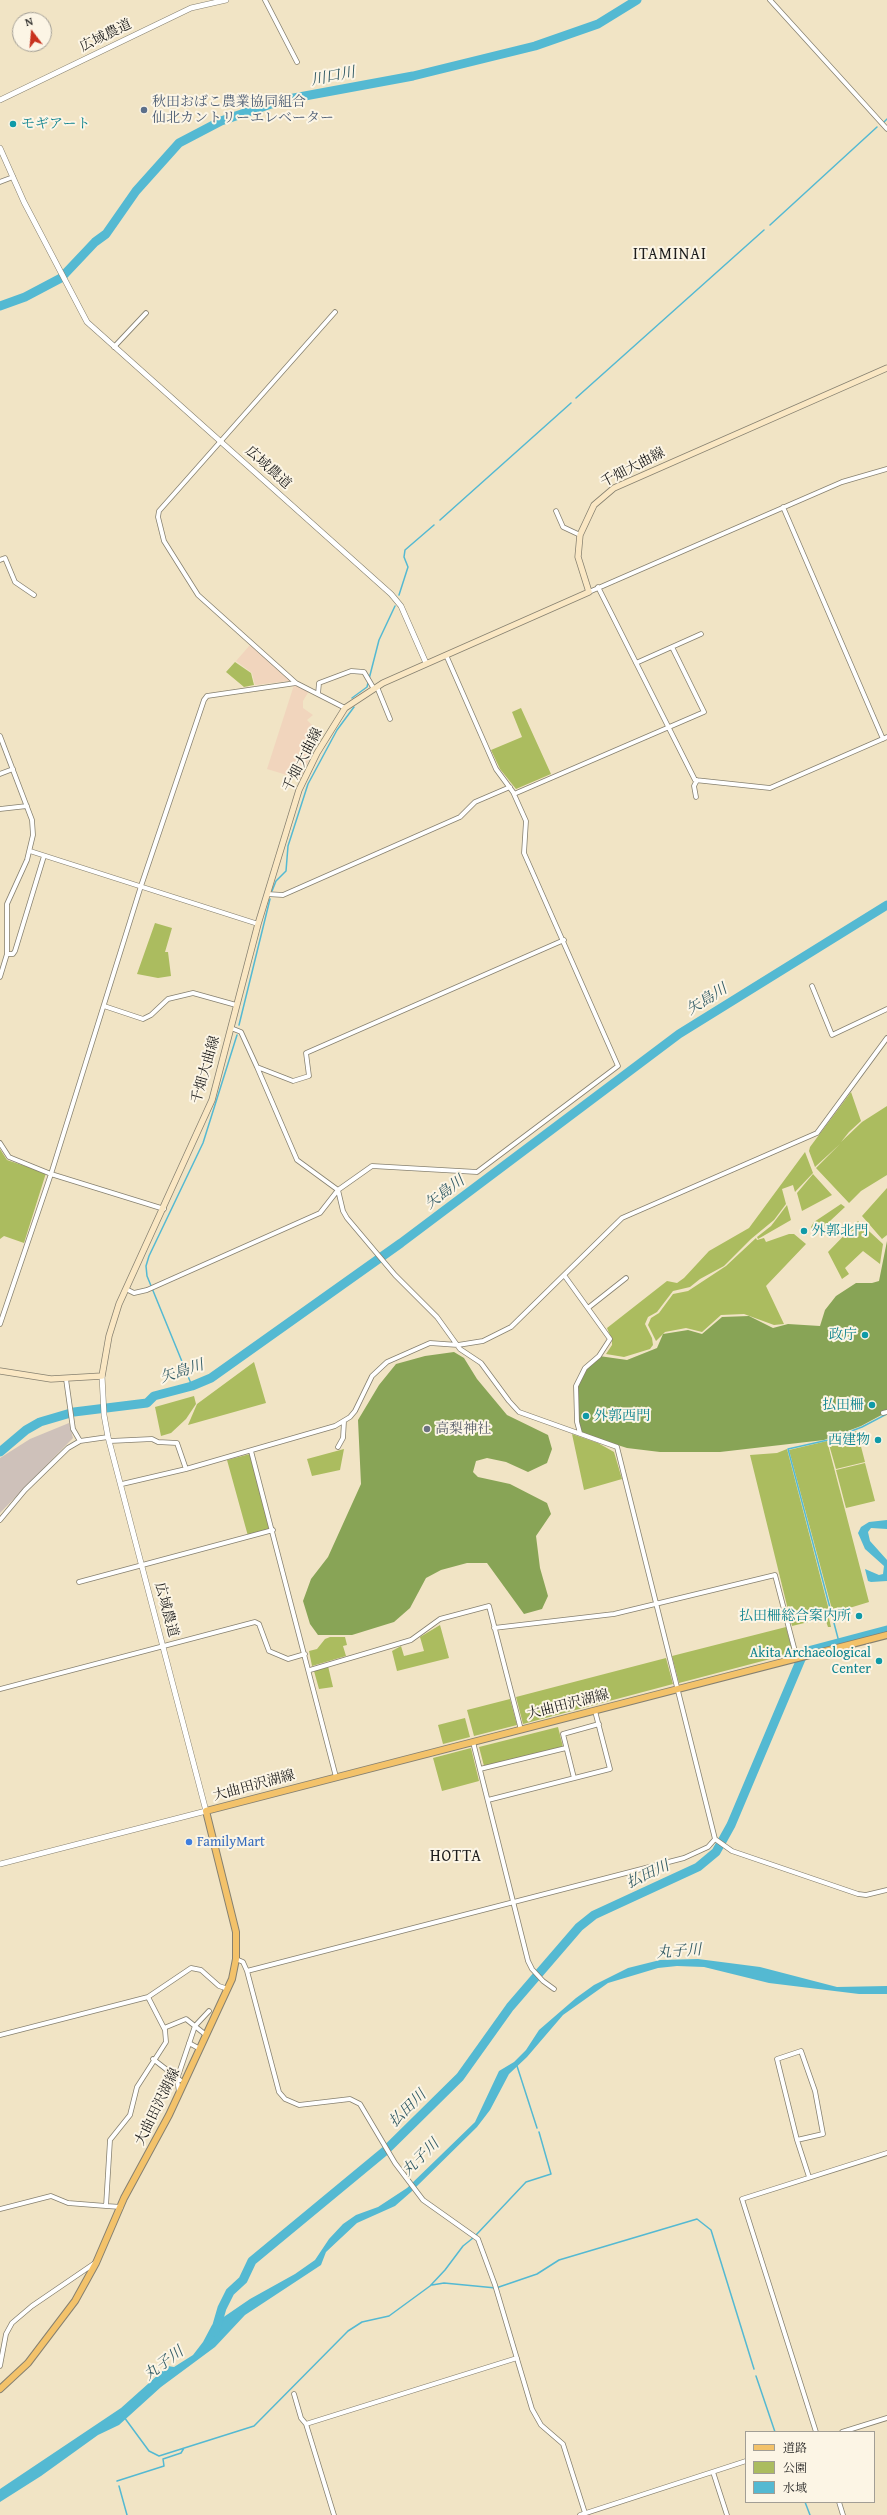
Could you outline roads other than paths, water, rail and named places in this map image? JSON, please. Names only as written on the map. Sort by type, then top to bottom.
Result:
[{"type":"main road","name":"千畑大曲線","points":[[102,1376],[114,1317],[212,1100],[258,924],[299,790],[317,753],[345,708],[376,688],[426,663],[589,592],[578,557],[580,535],[594,504],[614,488],[887,368]]},
{"type":"main road","points":[[0,1371],[66,1379],[102,1376]]},
{"type":"main road","name":"大曲田沢湖線","points":[[0,2389],[28,2363],[66,2313],[96,2262],[121,2207],[184,2082],[228,1989],[236,1959],[236,1932],[206,1811],[887,1635]]},
{"type":"street","name":"広域農道","points":[[0,100],[191,8],[226,0]]},
{"type":"street","points":[[265,0],[297,62]]},
{"type":"street","points":[[770,0],[887,130]]},
{"type":"street","points":[[0,148],[13,177],[0,182]]},
{"type":"street","name":"広域農道","points":[[13,177],[87,322],[391,594],[401,606],[426,663]]},
{"type":"street","points":[[335,312],[159,511],[158,517],[164,541],[198,595],[296,683],[345,708]]},
{"type":"street","points":[[114,347],[146,313]]},
{"type":"street","points":[[589,592],[842,482],[887,469]]},
{"type":"street","points":[[697,780],[770,788],[885,738],[783,507]]},
{"type":"street","points":[[556,511],[563,528],[580,535]]},
{"type":"street","points":[[0,560],[5,558],[15,582],[34,595]]},
{"type":"street","points":[[598,587],[697,780]]},
{"type":"street","points":[[636,663],[702,634]]},
{"type":"street","points":[[514,794],[704,712],[672,647]]},
{"type":"street","points":[[126,1289],[134,1293],[147,1290],[320,1214],[338,1190],[376,1165],[477,1172],[618,1066],[564,940],[524,853],[526,821],[510,787],[496,769],[446,655]]},
{"type":"street","points":[[318,694],[319,683],[351,670],[360,670],[376,688],[390,719]]},
{"type":"street","points":[[0,1324],[51,1174],[141,886],[204,700],[207,696],[296,683]]},
{"type":"street","points":[[0,736],[32,820],[30,851],[7,904],[7,954],[0,977]]},
{"type":"street","points":[[0,774],[13,769]]},
{"type":"street","points":[[696,797],[694,786],[697,780]]},
{"type":"street","points":[[267,894],[283,895],[460,818],[475,802],[510,787]]},
{"type":"street","points":[[0,808],[27,806]]},
{"type":"street","points":[[30,851],[258,924]]},
{"type":"street","points":[[7,954],[13,954],[15,951],[44,856]]},
{"type":"street","points":[[257,1067],[293,1081],[309,1076],[306,1053],[564,940]]},
{"type":"street","points":[[812,986],[832,1035],[887,1009]]},
{"type":"street","points":[[104,1006],[140,1019],[151,1015],[168,999],[193,993],[236,1005]]},
{"type":"street","points":[[230,1028],[241,1032],[297,1160],[338,1190],[345,1215],[385,1261],[395,1275],[437,1317],[458,1345],[481,1363],[508,1401],[520,1412],[617,1447],[677,1690],[716,1839],[732,1851],[858,1894],[866,1895],[887,1890]]},
{"type":"street","points":[[122,1484],[186,1469],[335,1426],[344,1421],[355,1411],[372,1376],[387,1362],[430,1344],[458,1345],[483,1341],[511,1327],[622,1218],[817,1133],[887,1038]]},
{"type":"street","points":[[0,1144],[9,1157],[51,1174],[164,1209]]},
{"type":"street","points":[[564,1275],[610,1339],[598,1356],[585,1368],[576,1386],[577,1422],[580,1433]]},
{"type":"street","points":[[588,1308],[626,1278]]},
{"type":"street","name":"広域農道","points":[[102,1376],[102,1400],[109,1439],[122,1484],[206,1811]]},
{"type":"street","points":[[66,1379],[73,1429],[80,1440]]},
{"type":"street","points":[[338,1447],[343,1438],[344,1421]]},
{"type":"street","points":[[0,1520],[68,1448],[80,1440],[152,1439],[158,1442],[177,1444],[186,1469]]},
{"type":"street","points":[[251,1451],[310,1670],[336,1777]]},
{"type":"street","points":[[79,1582],[273,1530]]},
{"type":"street","points":[[494,1628],[614,1614],[775,1575],[799,1658]]},
{"type":"street","points":[[310,1670],[411,1640],[440,1619],[489,1606],[521,1730]]},
{"type":"street","points":[[0,1689],[255,1622],[259,1624],[269,1651],[288,1659],[305,1654]]},
{"type":"street","points":[[488,1800],[610,1769],[595,1711]]},
{"type":"street","points":[[574,1778],[563,1734],[599,1724]]},
{"type":"street","points":[[473,1742],[532,1970],[554,1989]]},
{"type":"street","points":[[480,1769],[566,1748]]},
{"type":"street","points":[[0,1864],[206,1811]]},
{"type":"street","points":[[247,1972],[684,1858],[708,1847],[716,1839]]},
{"type":"street","points":[[236,1959],[243,1962],[247,1972],[279,2092],[285,2099],[298,2105],[356,2100],[360,2104],[395,2163],[424,2200],[478,2239],[495,2285],[536,2418],[562,2444],[585,2513]]},
{"type":"street","points":[[0,2035],[148,1997],[191,1968],[202,1970],[219,1986],[228,1989]]},
{"type":"street","points":[[106,2206],[110,2140],[130,2115],[137,2087],[153,2059],[166,2042],[164,2028],[148,1997]]},
{"type":"street","points":[[179,2092],[177,2079],[195,2026],[209,2011]]},
{"type":"street","points":[[203,2016],[212,2023]]},
{"type":"street","points":[[164,2028],[186,2019],[206,2034]]},
{"type":"street","points":[[189,2043],[200,2049]]},
{"type":"street","points":[[797,2140],[823,2134],[815,2090],[801,2051],[777,2059],[797,2140],[809,2177]]},
{"type":"street","points":[[153,2059],[177,2079],[184,2082]]},
{"type":"street","points":[[816,2431],[742,2199],[887,2153]]},
{"type":"street","points":[[0,2209],[51,2196],[68,2203],[121,2207]]},
{"type":"street","points":[[0,2366],[6,2334],[15,2320],[96,2262]]},
{"type":"street","points":[[306,2424],[517,2358]]},
{"type":"street","points":[[294,2394],[301,2418],[306,2424],[334,2515]]},
{"type":"street","points":[[845,2431],[887,2418]]},
{"type":"street","points":[[580,2515],[745,2461]]},
{"type":"street","points":[[713,2472],[727,2515]]},
{"type":"street","points":[[839,2503],[843,2515]]},
{"type":"water","points":[[887,1520],[887,1529],[871,1528],[868,1532],[870,1541],[887,1560],[887,1581],[871,1582],[868,1581],[865,1569],[879,1575],[883,1574],[884,1566],[865,1549],[858,1533],[861,1527],[869,1522]]},
{"type":"water","points":[[698,1959],[760,1967],[837,1987],[887,1986],[887,1994],[859,1994],[769,1983],[704,1967],[677,1966],[658,1968],[608,1983],[563,2015],[527,2057],[509,2074],[490,2110],[477,2127],[395,2206],[357,2223],[326,2252],[321,2265],[245,2315],[215,2347],[161,2387],[119,2425],[98,2435],[41,2476],[0,2502],[0,2489],[121,2408],[168,2366],[174,2367],[193,2355],[203,2342],[212,2325],[250,2299],[295,2274],[315,2260],[329,2239],[343,2224],[356,2215],[378,2207],[407,2188],[475,2122],[499,2071],[514,2062],[526,2050],[539,2030],[576,1998],[594,1985],[628,1968],[660,1960]]},
{"type":"waterway","name":"川口川","points":[[0,306],[25,297],[61,278],[95,242],[106,234],[136,191],[179,143],[221,121],[283,100],[413,76],[535,46],[598,24],[637,0]]},
{"type":"waterway","points":[[884,122],[887,119]]},
{"type":"waterway","points":[[770,225],[877,127]]},
{"type":"waterway","points":[[576,398],[764,230]]},
{"type":"waterway","points":[[440,520],[571,403]]},
{"type":"waterway","points":[[399,595],[408,567],[404,557],[405,550],[434,525]]},
{"type":"waterway","points":[[369,679],[379,640],[395,606]]},
{"type":"waterway","points":[[352,698],[367,687],[368,683]]},
{"type":"waterway","points":[[272,891],[276,881],[286,871],[288,846],[308,784],[337,730],[354,707]]},
{"type":"waterway","points":[[239,1025],[270,899]]},
{"type":"waterway","name":"矢島川","points":[[0,1452],[26,1430],[40,1422],[74,1412],[147,1403],[154,1396],[192,1386],[211,1378],[401,1243],[679,1034],[887,905]]},
{"type":"waterway","points":[[192,1386],[147,1276],[146,1266],[149,1256],[203,1143],[237,1035]]},
{"type":"waterway","points":[[839,1642],[788,1449],[828,1440],[862,1427],[887,1414]]},
{"type":"waterway","name":"払田川","points":[[388,2148],[460,2077],[510,2007],[579,1927],[594,1915],[698,1867],[716,1852],[731,1825],[804,1652],[887,1630]]},
{"type":"waterway","points":[[517,2066],[537,2128]]},
{"type":"waterway","points":[[476,2235],[526,2182],[551,2174],[539,2132]]},
{"type":"waterway","name":"払田川","points":[[215,2332],[222,2308],[230,2292],[243,2280],[252,2261],[385,2151]]},
{"type":"waterway","points":[[432,2285],[444,2283],[496,2288],[537,2274],[559,2260],[697,2219],[711,2230],[754,2369]]},
{"type":"waterway","points":[[124,2417],[149,2451],[159,2456],[254,2426],[348,2331],[362,2322],[389,2316],[430,2286],[445,2270],[463,2246],[473,2238]]},
{"type":"waterway","points":[[756,2376],[775,2431]]},
{"type":"waterway","points":[[117,2481],[164,2466],[163,2459],[181,2453],[184,2448]]},
{"type":"waterway","points":[[119,2486],[127,2515]]},
{"type":"waterway","points":[[805,2503],[810,2515]]},
{"type":"place","name":"秋田おばこ農業協同組合 仙北カントリーエレベーター","points":[[144,110]]},
{"type":"place","name":"モギアート","points":[[13,124]]},
{"type":"place","name":"外郭北門","points":[[804,1231]]},
{"type":"place","name":"政庁","points":[[865,1335]]},
{"type":"place","name":"払田柵","points":[[872,1405]]},
{"type":"place","name":"外郭西門","points":[[586,1416]]},
{"type":"place","name":"高梨神社","points":[[427,1429]]},
{"type":"place","name":"西建物","points":[[878,1440]]},
{"type":"place","name":"払田柵総合案内所","points":[[859,1616]]},
{"type":"place","name":"Akita Archaeological Center","points":[[879,1661]]},
{"type":"place","name":"FamilyMart","points":[[189,1842]]},
{"type":"district","name":"ITAMINAI","points":[[670,255]]},
{"type":"district","name":"HOTTA","points":[[456,1857]]},
{"type":"water label","name":"丸子川","points":[[679,1952]]},
{"type":"water label","name":"丸子川","points":[[421,2158]]},
{"type":"water label","name":"丸子川","points":[[164,2364]]}]
